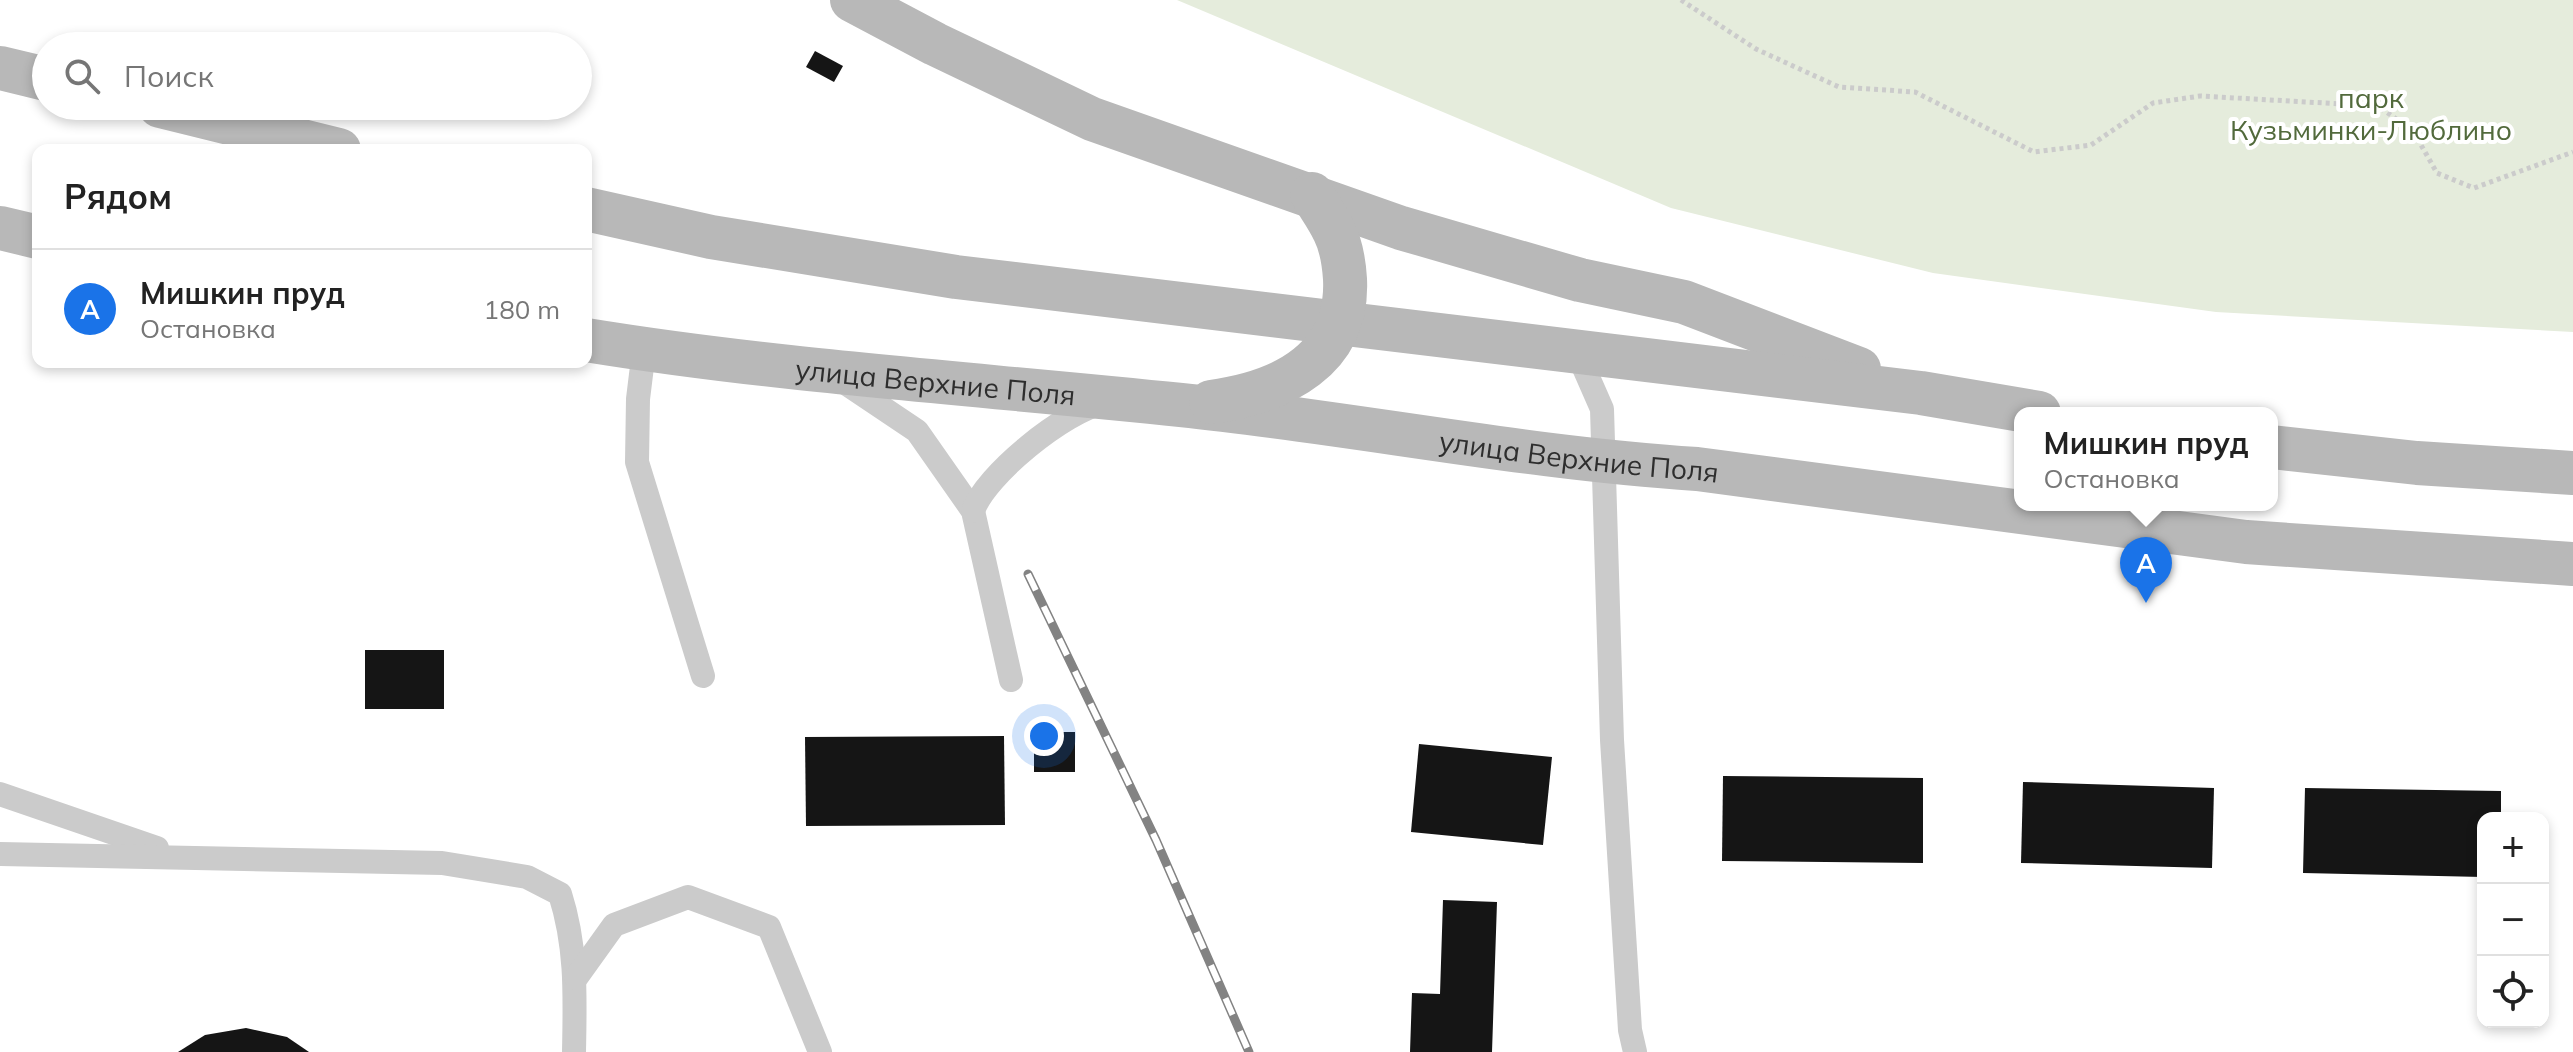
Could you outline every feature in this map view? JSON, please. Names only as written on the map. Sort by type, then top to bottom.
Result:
[{"type":"main road","points":[[852,0],[935,44],[1092,119],[1416,232],[1580,280],[1684,302],[1921,393]]},
{"type":"main road","points":[[0,68],[32,76]]},
{"type":"main road","points":[[217,120],[315,144]]},
{"type":"main road","points":[[1184,405],[1236,399],[1293,377],[1324,354],[1340,324],[1346,297],[1344,265],[1335,232],[1312,194]]},
{"type":"main road","points":[[592,210],[711,237],[956,277],[1921,393],[2014,409]]},
{"type":"main road","points":[[0,228],[32,236]]},
{"type":"main road","name":"улица Верхние Поля","points":[[592,341],[832,374],[1184,405],[1605,463],[1697,469],[2246,542],[2573,564]]},
{"type":"main road","points":[[2278,448],[2417,463],[2573,473]]},
{"type":"lane","points":[[644,350],[638,399],[637,462],[703,676]]},
{"type":"lane","points":[[1577,352],[1602,409],[1612,740],[1630,1030],[1635,1052]]},
{"type":"lane","points":[[832,374],[917,431],[973,511],[1011,680]]},
{"type":"lane","points":[[973,511],[977,499],[1023,449],[1094,405],[1118,399]]},
{"type":"lane","points":[[0,794],[178,856]]},
{"type":"lane","points":[[0,854],[442,863],[527,877],[560,894],[571,929],[576,978],[574,1052]]},
{"type":"lane","points":[[576,978],[614,925],[688,897],[769,927],[820,1052]]},
{"type":"path","points":[[1681,0],[1756,49],[1839,87],[1915,92],[2034,152],[2091,145],[2153,103],[2200,96],[2378,106],[2413,131],[2437,173],[2474,188],[2573,152]]},
{"type":"green space","name":"парк Кузьминки-Люблино","points":[[1177,0],[2573,0],[2573,332],[2216,312],[1933,273],[1671,208]]},
{"type":"building","points":[[815,51],[843,66],[834,82],[806,67]]},
{"type":"building","points":[[365,650],[444,650],[444,709],[365,709]]},
{"type":"building","points":[[1034,732],[1075,732],[1075,772],[1034,772]]},
{"type":"building","points":[[1004,736],[1005,825],[806,826],[805,737]]},
{"type":"building","points":[[1419,744],[1552,757],[1543,845],[1411,832]]},
{"type":"building","points":[[1723,776],[1923,778],[1923,863],[1722,861]]},
{"type":"building","points":[[2023,782],[2214,788],[2212,868],[2021,863]]},
{"type":"building","points":[[2305,788],[2501,791],[2501,812],[2477,812],[2477,877],[2303,873]]},
{"type":"building","points":[[1443,900],[1497,902],[1492,1052],[1410,1052],[1412,993],[1440,994]]},
{"type":"building","points":[[246,1028],[287,1037],[309,1052],[178,1052],[205,1035]]},
{"type":"railway","points":[[1028,574],[1156,840],[1249,1052]]},
{"type":"place","name":"Мишкин пруд","points":[[2146,603]]}]
